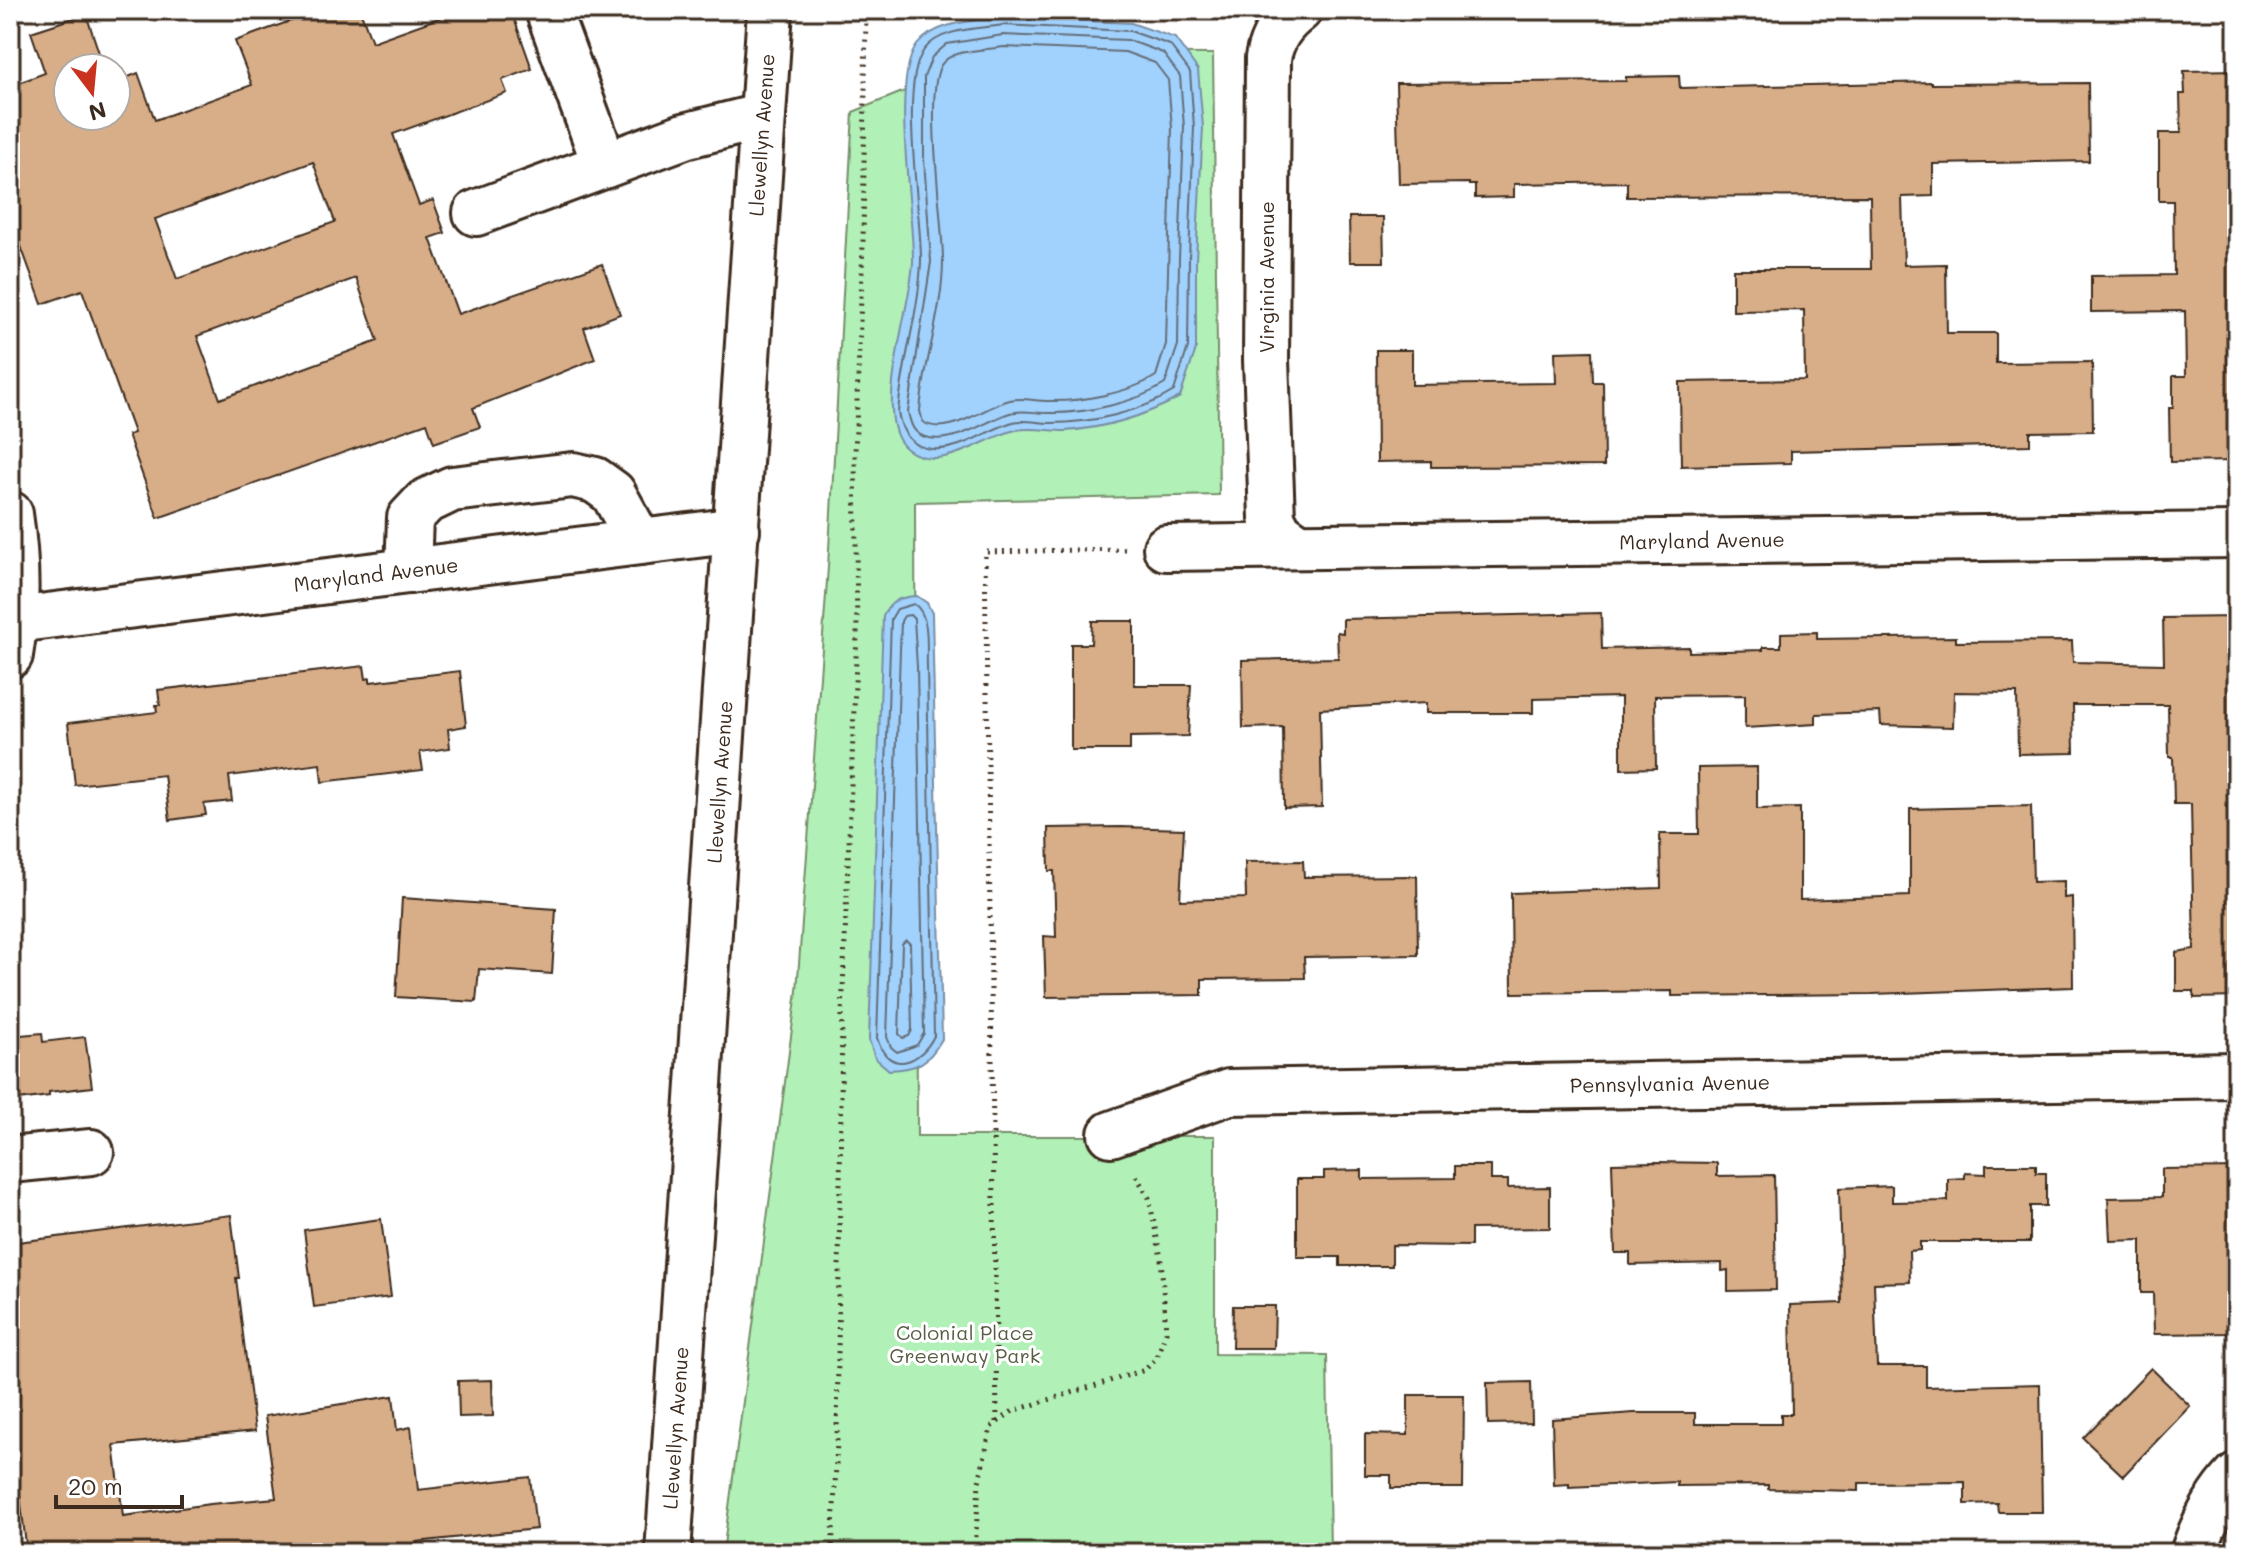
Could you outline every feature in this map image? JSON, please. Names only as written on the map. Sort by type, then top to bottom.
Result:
[{"type":"street","points":[[548,10],[605,165]]},
{"type":"street","name":"Llewellyn Avenue","points":[[668,1553],[770,10]]},
{"type":"street","name":"Virginia Avenue","points":[[1297,545],[1280,533],[1272,518],[1266,360],[1268,58],[1271,44],[1283,23],[1299,10]]},
{"type":"street","points":[[476,213],[684,136],[763,116]]},
{"type":"street","points":[[408,571],[410,518],[425,502],[452,489],[573,475],[595,480],[613,493],[640,542]]},
{"type":"street","points":[[10,514],[16,557],[12,637]]},
{"type":"street","name":"Maryland Avenue","points":[[12,637],[408,571],[737,530]]},
{"type":"street","name":"Maryland Avenue","points":[[1166,548],[2237,535]]},
{"type":"street","name":"Pennsylvania Avenue","points":[[1111,1134],[1229,1092],[2237,1075]]},
{"type":"street","points":[[10,1160],[91,1152]]},
{"type":"street","points":[[2193,1553],[2201,1530],[2222,1492],[2237,1476]]},
{"type":"path","points":[[832,1553],[837,1441],[842,1000],[857,633],[855,453],[863,244],[866,10]]},
{"type":"path","points":[[997,1422],[985,552],[1166,548]]},
{"type":"path","points":[[975,1553],[979,1482],[991,1427],[1013,1411],[1145,1370],[1157,1357],[1166,1332],[1161,1258],[1149,1198],[1111,1134]]},
{"type":"green space","name":"Colonial Place Greenway Park","points":[[998,53],[1213,54],[1219,495],[915,502],[917,1136],[1215,1136],[1215,1354],[1327,1355],[1330,1553],[723,1553],[797,991],[828,567],[853,112]]},
{"type":"water","points":[[1002,17],[1131,23],[1175,38],[1198,70],[1203,127],[1196,259],[1196,349],[1180,397],[1153,410],[1110,424],[1080,429],[1016,430],[948,456],[920,456],[907,449],[897,435],[892,414],[892,389],[913,261],[904,116],[909,62],[917,45],[934,31],[956,24]]},
{"type":"water","points":[[917,596],[927,603],[932,613],[942,1039],[921,1063],[889,1070],[875,1058],[869,1040],[883,616],[897,600]]},
{"type":"building","points":[[321,10],[360,10],[372,42],[461,10],[511,10],[532,69],[502,80],[507,93],[393,134],[419,205],[433,200],[445,233],[430,238],[458,314],[602,264],[620,314],[584,328],[595,359],[473,408],[480,427],[434,443],[427,423],[158,518],[128,435],[134,433],[82,290],[42,304],[10,216],[10,86],[45,73],[31,32],[86,14],[99,52],[52,52],[52,132],[132,132],[132,75],[138,73],[155,120],[252,85],[235,41]],"holes":[[[313,162],[335,222],[177,279],[155,219]],[[356,278],[378,341],[220,399],[197,336]]]},
{"type":"building","points":[[2237,70],[2237,461],[2170,462],[2169,408],[2173,408],[2173,376],[2186,376],[2185,311],[2091,312],[2091,276],[2174,275],[2173,201],[2159,201],[2159,133],[2181,133],[2180,94],[2185,94],[2184,71]]},
{"type":"building","points":[[1679,76],[1680,88],[1932,82],[2088,83],[2089,161],[1933,164],[1933,196],[1902,197],[1904,265],[1946,264],[1947,333],[1996,333],[1996,363],[2092,362],[2093,431],[2030,432],[2030,445],[1791,451],[1791,463],[1681,466],[1680,382],[1805,380],[1804,310],[1733,311],[1733,269],[1871,269],[1870,196],[1627,197],[1627,182],[1514,184],[1514,197],[1475,198],[1475,185],[1469,183],[1399,184],[1396,83],[1626,81],[1626,77]]},
{"type":"building","points":[[1349,217],[1383,217],[1384,262],[1350,262]]},
{"type":"building","points":[[1376,350],[1412,350],[1412,385],[1556,383],[1555,352],[1592,351],[1593,382],[1603,382],[1604,466],[1431,467],[1431,461],[1377,462]]},
{"type":"building","points":[[1601,613],[1602,649],[1689,647],[1689,652],[1763,650],[1763,647],[1781,647],[1781,633],[1817,632],[1817,639],[1956,637],[1956,642],[2072,641],[2073,662],[2164,664],[2163,618],[2237,617],[2237,997],[2194,998],[2194,991],[2176,991],[2176,952],[2194,949],[2191,804],[2174,804],[2168,705],[2073,705],[2074,753],[2018,754],[2017,693],[1954,692],[1953,727],[1881,725],[1880,712],[1816,714],[1816,724],[1745,728],[1745,695],[1655,696],[1656,768],[1621,769],[1621,697],[1533,699],[1533,713],[1426,713],[1426,703],[1320,709],[1322,807],[1284,808],[1283,727],[1243,728],[1242,660],[1338,658],[1337,632],[1343,633],[1343,619]]},
{"type":"building","points":[[1092,621],[1134,621],[1134,685],[1191,685],[1188,736],[1130,737],[1130,750],[1071,750],[1071,644],[1091,644]]},
{"type":"building","points":[[364,666],[366,679],[370,678],[370,682],[460,671],[466,726],[448,729],[450,748],[420,752],[423,770],[322,782],[320,764],[229,776],[232,801],[204,804],[206,815],[170,820],[164,775],[75,785],[68,723],[157,712],[156,705],[160,705],[158,690]]},
{"type":"building","points":[[1757,767],[1757,809],[1800,808],[1800,900],[1910,896],[1910,809],[2031,806],[2033,882],[2064,881],[2064,898],[2072,897],[2073,987],[1872,994],[1672,996],[1672,991],[1512,993],[1511,893],[1661,888],[1660,834],[1699,834],[1698,768]]},
{"type":"building","points":[[1048,828],[1184,829],[1180,900],[1246,898],[1245,862],[1303,861],[1304,877],[1417,876],[1418,955],[1304,957],[1305,978],[1202,979],[1202,995],[1046,997],[1044,936],[1056,937],[1054,871],[1049,871]]},
{"type":"building","points":[[402,898],[556,909],[552,974],[479,969],[476,1002],[396,997]]},
{"type":"building","points":[[42,1033],[43,1042],[85,1037],[92,1087],[10,1101],[10,1036]]},
{"type":"building","points":[[1612,1163],[1717,1163],[1717,1176],[1774,1175],[1776,1290],[1728,1291],[1728,1270],[1722,1271],[1722,1263],[1630,1265],[1630,1253],[1615,1253]]},
{"type":"building","points":[[1986,1165],[2036,1165],[2036,1173],[2046,1173],[2046,1206],[2030,1206],[2030,1242],[1920,1242],[1920,1250],[1909,1251],[1910,1282],[1874,1283],[1877,1366],[1926,1366],[1926,1387],[2040,1384],[2042,1512],[1998,1512],[1997,1503],[1965,1504],[1965,1482],[1859,1483],[1859,1491],[1768,1489],[1768,1485],[1677,1486],[1677,1482],[1554,1485],[1552,1419],[1634,1413],[1695,1413],[1695,1424],[1781,1424],[1781,1414],[1792,1414],[1790,1305],[1842,1303],[1839,1188],[1892,1186],[1892,1202],[1948,1201],[1948,1179],[1965,1178],[1965,1173],[1986,1174]]},
{"type":"building","points":[[1455,1166],[1491,1166],[1491,1180],[1508,1180],[1508,1188],[1550,1187],[1550,1228],[1471,1229],[1471,1246],[1392,1245],[1392,1266],[1340,1266],[1340,1257],[1297,1257],[1297,1179],[1324,1179],[1324,1171],[1362,1170],[1362,1179],[1455,1178]]},
{"type":"building","points":[[2237,1168],[2237,1297],[2232,1297],[2233,1333],[2154,1334],[2153,1293],[2141,1293],[2141,1240],[2110,1241],[2108,1198],[2162,1197],[2162,1169]]},
{"type":"building","points":[[231,1215],[255,1431],[114,1445],[123,1516],[276,1498],[265,1416],[393,1396],[397,1430],[411,1427],[418,1490],[530,1477],[536,1529],[417,1542],[418,1551],[398,1553],[27,1553],[20,1496],[10,1498],[10,1243]]},
{"type":"building","points":[[381,1219],[391,1297],[314,1307],[304,1230]]},
{"type":"building","points":[[1233,1306],[1275,1306],[1274,1348],[1232,1348]]},
{"type":"building","points":[[2151,1368],[2190,1406],[2123,1476],[2083,1438]]},
{"type":"building","points":[[492,1380],[493,1416],[459,1417],[458,1381]]},
{"type":"building","points":[[1531,1382],[1532,1423],[1488,1424],[1487,1383]]},
{"type":"building","points":[[1408,1395],[1464,1395],[1463,1488],[1391,1488],[1391,1475],[1365,1475],[1365,1434],[1408,1435]]}]
